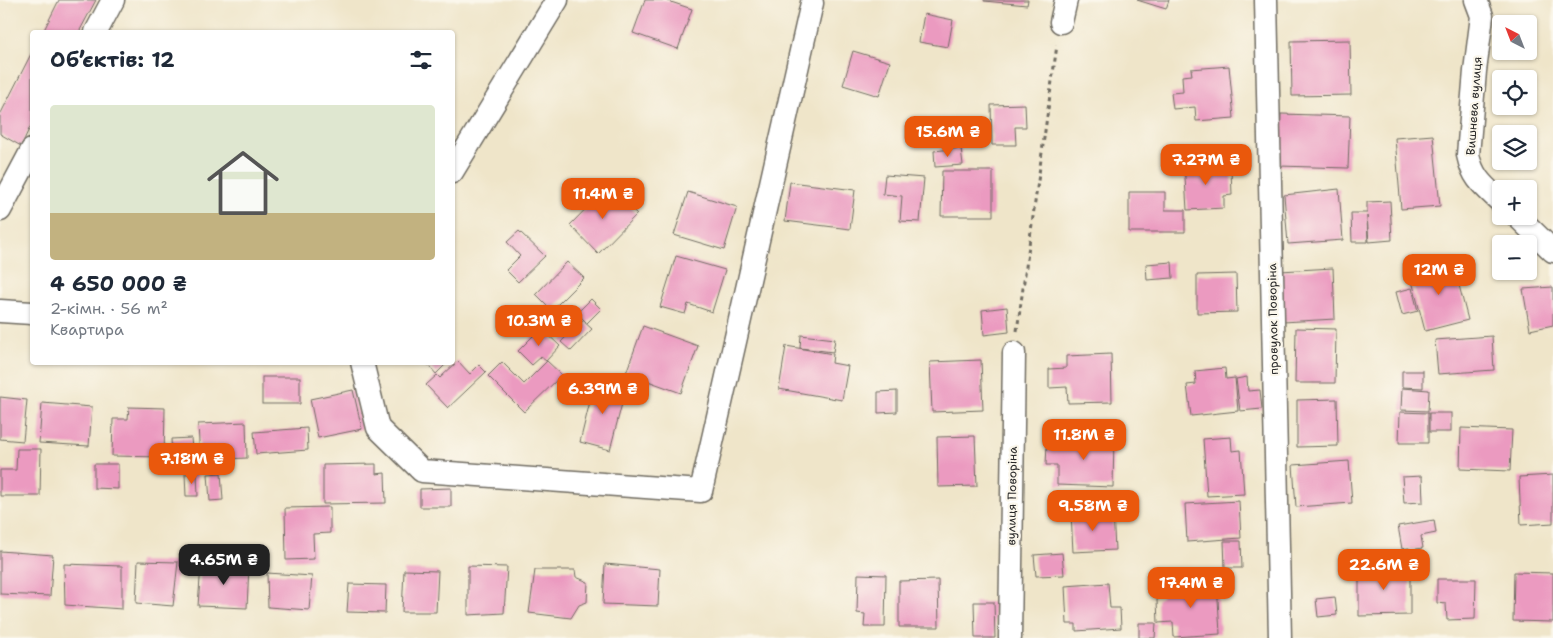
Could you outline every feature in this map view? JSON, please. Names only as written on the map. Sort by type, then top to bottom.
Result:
[{"type":"street","points":[[97,30],[114,0]]},
{"type":"street","points":[[455,167],[557,0]]},
{"type":"street","points":[[1061,22],[1066,0]]},
{"type":"street","name":"провулок Поворіна","points":[[1266,0],[1280,638]]},
{"type":"street","name":"Вишнева вулиця","points":[[1476,0],[1482,16],[1468,155],[1471,168],[1479,181],[1492,193]]},
{"type":"street","points":[[363,365],[378,428],[422,471],[701,491],[812,3]]},
{"type":"street","points":[[0,210],[30,154]]},
{"type":"street","points":[[1526,225],[1553,251]]},
{"type":"street","points":[[0,312],[30,314]]},
{"type":"street","name":"вулиця Поворіна","points":[[1010,638],[1014,353]]},
{"type":"path","points":[[1014,353],[1061,22]]},
{"type":"building","points":[[59,0],[96,0],[80,30],[44,30]]},
{"type":"building","points":[[645,0],[665,0],[692,9],[678,49],[633,33]]},
{"type":"building","points":[[984,0],[1028,0],[1027,5]]},
{"type":"building","points":[[1137,0],[1169,0],[1166,9]]},
{"type":"building","points":[[924,14],[953,20],[948,47],[919,42]]},
{"type":"building","points":[[1350,40],[1351,95],[1292,96],[1291,41]]},
{"type":"building","points":[[853,51],[890,62],[879,96],[843,85]]},
{"type":"building","points":[[30,56],[30,127],[21,146],[0,134],[0,115]]},
{"type":"building","points":[[1229,66],[1234,118],[1196,121],[1195,107],[1173,109],[1171,93],[1183,92],[1182,76],[1192,75],[1191,69]]},
{"type":"building","points":[[1025,104],[1026,127],[1015,127],[1016,145],[992,145],[991,105]]},
{"type":"building","points":[[1281,114],[1350,116],[1348,168],[1279,166]]},
{"type":"building","points":[[1433,135],[1440,206],[1401,209],[1395,138]]},
{"type":"building","points":[[961,148],[963,165],[935,167],[934,151]]},
{"type":"building","points":[[1210,161],[1210,170],[1231,169],[1232,195],[1224,196],[1224,208],[1187,210],[1184,162]]},
{"type":"building","points":[[942,171],[993,171],[993,216],[941,216]]},
{"type":"building","points":[[885,175],[924,178],[920,222],[900,221],[902,196],[883,194]]},
{"type":"building","points":[[790,182],[855,190],[850,229],[785,221]]},
{"type":"building","points":[[608,186],[637,214],[598,254],[570,225]]},
{"type":"building","points":[[1339,189],[1343,240],[1288,244],[1284,195]]},
{"type":"building","points":[[688,192],[737,207],[724,250],[674,235]]},
{"type":"building","points":[[1129,192],[1165,192],[1165,210],[1185,210],[1185,232],[1129,232]]},
{"type":"building","points":[[1390,201],[1392,240],[1369,242],[1367,216],[1368,242],[1352,242],[1351,213],[1367,213],[1367,202]]},
{"type":"building","points":[[519,231],[545,256],[518,282],[506,270],[520,256],[507,242]]},
{"type":"building","points":[[676,256],[725,270],[712,312],[688,304],[685,314],[660,307]]},
{"type":"building","points":[[567,262],[584,278],[552,310],[536,294]]},
{"type":"building","points":[[1172,262],[1173,278],[1147,280],[1146,264]]},
{"type":"building","points":[[1453,262],[1468,320],[1425,331],[1410,273]]},
{"type":"building","points":[[1333,268],[1335,319],[1283,322],[1280,271]]},
{"type":"building","points":[[1236,274],[1237,312],[1197,313],[1197,275]]},
{"type":"building","points":[[1553,287],[1553,325],[1530,330],[1523,289]]},
{"type":"building","points":[[1412,288],[1418,311],[1402,315],[1396,292]]},
{"type":"building","points":[[591,299],[601,309],[587,323],[577,313]]},
{"type":"building","points":[[1007,307],[1009,332],[984,335],[982,310]]},
{"type":"building","points":[[582,320],[592,329],[571,351],[561,342]]},
{"type":"building","points":[[643,326],[698,346],[681,393],[626,373]]},
{"type":"building","points":[[541,328],[560,346],[546,361],[541,357],[532,365],[518,351]]},
{"type":"building","points":[[1296,328],[1336,329],[1335,383],[1295,383]]},
{"type":"building","points":[[801,335],[835,339],[833,352],[800,348]]},
{"type":"building","points":[[1492,336],[1494,370],[1438,374],[1435,340]]},
{"type":"building","points":[[786,346],[833,354],[832,363],[848,366],[842,400],[779,389]]},
{"type":"building","points":[[1111,354],[1112,402],[1068,403],[1067,387],[1049,388],[1049,369],[1066,368],[1066,356]]},
{"type":"building","points":[[981,360],[983,410],[932,412],[930,362]]},
{"type":"building","points":[[458,361],[470,374],[479,365],[486,372],[448,408],[426,385],[437,375],[440,378]]},
{"type":"building","points":[[547,361],[562,375],[524,412],[488,376],[502,362],[524,384]]},
{"type":"building","points":[[428,365],[445,365],[436,374]]},
{"type":"building","points":[[1225,368],[1226,379],[1235,378],[1238,411],[1191,416],[1187,385],[1196,384],[1195,371]]},
{"type":"building","points":[[1402,371],[1423,371],[1423,388],[1402,387]]},
{"type":"building","points":[[262,377],[300,377],[300,404],[262,404]]},
{"type":"building","points":[[1247,377],[1248,391],[1260,390],[1262,409],[1240,411],[1236,379]]},
{"type":"building","points":[[595,381],[626,388],[610,450],[580,442]]},
{"type":"building","points":[[1402,388],[1429,390],[1428,411],[1401,410]]},
{"type":"building","points":[[353,390],[362,429],[318,438],[310,399]]},
{"type":"building","points":[[897,391],[897,412],[878,413],[878,392]]},
{"type":"building","points":[[0,397],[27,400],[23,441],[0,439]]},
{"type":"building","points":[[1337,399],[1338,446],[1297,447],[1297,400]]},
{"type":"building","points":[[42,403],[92,407],[89,446],[39,443]]},
{"type":"building","points":[[129,407],[165,408],[164,457],[112,456],[113,419],[128,419]]},
{"type":"building","points":[[1400,412],[1428,413],[1428,443],[1399,443]]},
{"type":"building","points":[[1429,413],[1451,413],[1451,432],[1429,432]]},
{"type":"building","points":[[246,422],[247,458],[200,460],[198,424]]},
{"type":"building","points":[[307,428],[308,450],[256,454],[254,432]]},
{"type":"building","points":[[1461,428],[1512,430],[1510,471],[1460,469]]},
{"type":"building","points":[[1075,435],[1114,436],[1113,487],[1057,485],[1057,465],[1046,465],[1047,444],[1075,445]]},
{"type":"building","points":[[975,436],[977,486],[938,487],[937,437]]},
{"type":"building","points":[[1231,437],[1232,451],[1241,450],[1244,494],[1207,496],[1203,439]]},
{"type":"building","points":[[191,438],[194,471],[173,472],[171,439]]},
{"type":"building","points":[[17,449],[41,449],[40,496],[0,496],[0,470],[16,470]]},
{"type":"building","points":[[1349,461],[1352,503],[1296,507],[1293,465]]},
{"type":"building","points":[[94,464],[118,464],[118,489],[94,488]]},
{"type":"building","points":[[376,464],[376,474],[385,473],[386,503],[323,504],[323,465]]},
{"type":"building","points":[[197,473],[198,496],[186,496],[185,474]]},
{"type":"building","points":[[221,473],[223,500],[210,501],[208,474]]},
{"type":"building","points":[[1553,475],[1553,523],[1521,525],[1519,477]]},
{"type":"building","points":[[1422,476],[1423,502],[1404,503],[1402,477]]},
{"type":"building","points":[[451,488],[451,507],[420,507],[420,489]]},
{"type":"building","points":[[1239,501],[1241,538],[1187,542],[1185,504]]},
{"type":"building","points":[[330,507],[330,533],[313,534],[314,559],[286,560],[285,508]]},
{"type":"building","points":[[1113,511],[1115,550],[1073,552],[1071,513]]},
{"type":"building","points":[[1434,520],[1436,533],[1421,536],[1423,548],[1402,549],[1398,526]]},
{"type":"building","points":[[1224,541],[1241,541],[1242,568],[1225,568]]},
{"type":"building","points":[[0,551],[53,555],[50,596],[0,594]]},
{"type":"building","points":[[1062,553],[1064,575],[1036,576],[1034,555]]},
{"type":"building","points":[[138,561],[178,562],[173,606],[136,603]]},
{"type":"building","points":[[64,564],[122,566],[122,609],[65,605]]},
{"type":"building","points":[[605,564],[660,569],[658,606],[603,604]]},
{"type":"building","points":[[201,565],[249,566],[247,608],[198,606]]},
{"type":"building","points":[[468,566],[507,567],[504,613],[468,615]]},
{"type":"building","points":[[1410,566],[1410,615],[1359,616],[1359,567]]},
{"type":"building","points":[[404,570],[438,571],[436,612],[402,612]]},
{"type":"building","points":[[535,570],[575,570],[576,577],[588,582],[587,602],[579,605],[571,618],[529,613]]},
{"type":"building","points":[[1514,572],[1553,573],[1553,622],[1513,621]]},
{"type":"building","points":[[267,573],[312,576],[309,610],[268,607]]},
{"type":"building","points":[[858,574],[886,575],[885,627],[864,627],[865,614],[857,613]]},
{"type":"building","points":[[1437,579],[1476,579],[1475,619],[1447,620],[1446,604],[1437,603]]},
{"type":"building","points":[[938,580],[939,627],[899,627],[899,581]]},
{"type":"building","points":[[1217,582],[1220,634],[1174,637],[1173,622],[1158,623],[1157,600],[1176,584]]},
{"type":"building","points":[[1108,583],[1110,608],[1120,608],[1121,628],[1076,631],[1076,624],[1067,624],[1065,586]]},
{"type":"building","points":[[349,584],[386,585],[385,613],[347,612]]},
{"type":"building","points":[[1335,597],[1337,615],[1318,617],[1316,599]]},
{"type":"building","points":[[974,602],[994,602],[995,638],[975,638]]},
{"type":"building","points":[[1139,623],[1156,623],[1155,638],[1139,638]]}]
